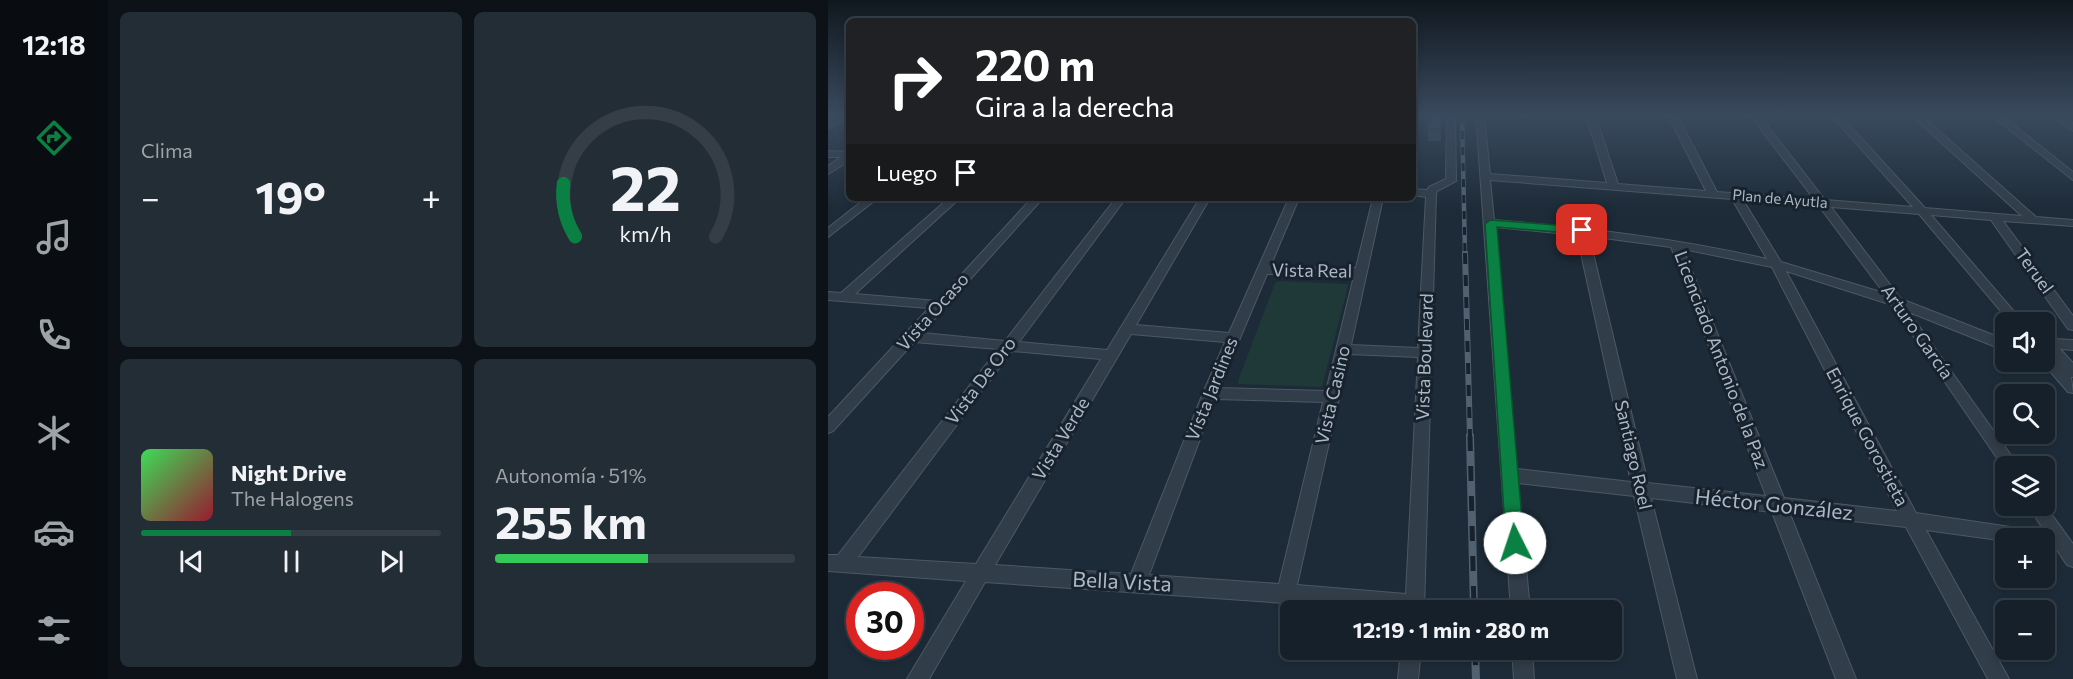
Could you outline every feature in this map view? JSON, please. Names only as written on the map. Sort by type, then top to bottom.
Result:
[{"type":"street","points":[[1416,192],[1431,194],[1433,189],[1451,181],[1451,147]]},
{"type":"street","points":[[1483,147],[1519,600]]},
{"type":"street","points":[[1600,147],[1613,186]]},
{"type":"street","points":[[1688,147],[1713,194]]},
{"type":"street","name":"Arturo García","points":[[1777,147],[1895,300],[2002,456]]},
{"type":"street","points":[[1864,147],[2019,312]]},
{"type":"street","points":[[1951,147],[2032,219]]},
{"type":"street","points":[[2034,147],[2073,177]]},
{"type":"street","points":[[828,154],[846,156]]},
{"type":"street","points":[[828,171],[846,158]]},
{"type":"street","name":"Plan de Ayutla","points":[[1486,177],[2032,219],[2071,225]]},
{"type":"street","name":"Vista Boulevard","points":[[1415,600],[1431,194]]},
{"type":"street","name":"Enrique Gorostieta","points":[[1735,195],[1776,264],[1911,520],[1999,679]]},
{"type":"street","points":[[828,234],[869,201]]},
{"type":"street","points":[[844,297],[952,201]]},
{"type":"street","name":"Vista Ocaso","points":[[828,427],[1035,201]]},
{"type":"street","name":"Vista De Oro","points":[[835,563],[1119,201]]},
{"type":"street","name":"Vista Verde","points":[[917,679],[1203,201]]},
{"type":"street","name":"Vista Jardines","points":[[1137,583],[1210,393],[1293,201]]},
{"type":"street","name":"Vista Casino","points":[[1286,593],[1377,201]]},
{"type":"street","points":[[1924,211],[2009,312]]},
{"type":"street","name":"Teruel","points":[[1994,216],[2073,326]]},
{"type":"street","points":[[1491,224],[1582,230],[1676,243],[1776,264],[1895,300],[1995,341]]},
{"type":"street","name":"Santiago Roel","points":[[1582,230],[1687,679]]},
{"type":"street","name":"Licenciado Antonio de la Paz","points":[[1676,243],[1846,679]]},
{"type":"street","name":"Vista Real","points":[[1262,270],[1362,272]]},
{"type":"street","points":[[828,296],[940,305]]},
{"type":"street","points":[[1128,329],[1234,338]]},
{"type":"street","points":[[910,337],[1112,355]]},
{"type":"street","points":[[2055,351],[2073,345]]},
{"type":"street","points":[[1344,349],[1425,353]]},
{"type":"street","points":[[2055,359],[2073,372]]},
{"type":"street","points":[[2055,364],[2073,388]]},
{"type":"street","points":[[1210,393],[1332,397]]},
{"type":"street","name":"Héctor González","points":[[1510,475],[1911,520],[1995,532]]},
{"type":"street","points":[[2043,516],[2073,559]]},
{"type":"street","name":"Bella Vista","points":[[835,563],[1286,593],[1350,600]]},
{"type":"street","points":[[1408,679],[1410,660]]},
{"type":"street","points":[[1523,660],[1524,679]]},
{"type":"green space","points":[[1279,281],[1347,284],[1348,286],[1322,387],[1239,384],[1238,381],[1275,283]]},
{"type":"railway","points":[[1463,147],[1465,254]]},
{"type":"railway","points":[[1465,253],[1470,437]]},
{"type":"railway","points":[[1470,436],[1474,600]]},
{"type":"railway","points":[[1475,660],[1476,679]]},
{"type":"route","points":[[1515,543],[1491,224],[1582,230]]}]
